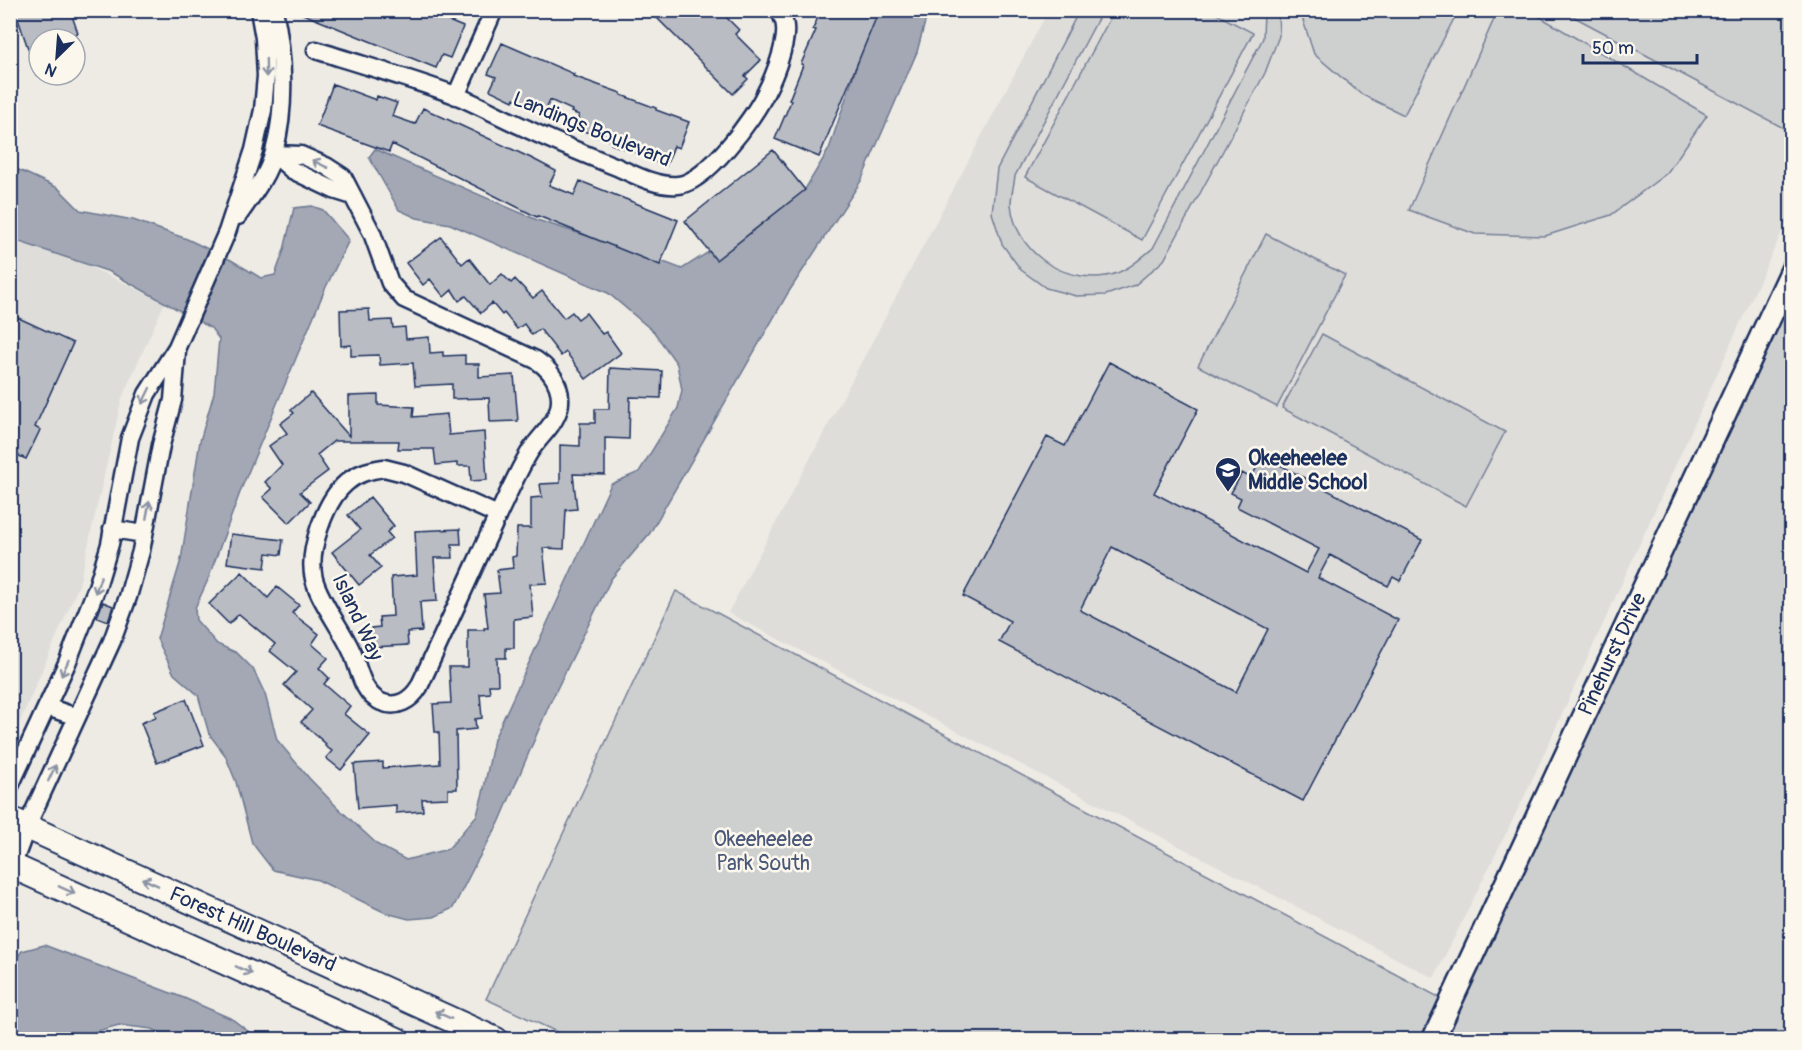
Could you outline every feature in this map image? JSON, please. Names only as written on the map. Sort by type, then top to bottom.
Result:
[{"type":"main road","name":"Forest Hill Boulevard","points":[[19,823],[496,1040]]},
{"type":"main road","name":"Forest Hill Boulevard","points":[[11,867],[397,1040]]},
{"type":"street","points":[[10,786],[88,614],[112,529],[130,438],[147,394],[177,347],[227,232],[254,150],[263,110],[266,76],[266,54],[259,10]]},
{"type":"street","points":[[227,232],[259,186],[274,154],[282,87],[280,38],[274,10]]},
{"type":"street","points":[[456,96],[476,46],[494,10]]},
{"type":"street","name":"Landings Boulevard","points":[[316,50],[456,96],[561,145],[645,179],[678,185],[689,183],[699,177],[738,136],[754,115],[767,92],[785,39],[786,28],[779,10]]},
{"type":"street","name":"Island Way","points":[[274,154],[292,170],[334,190],[353,196],[372,233],[390,283],[404,299],[536,360],[546,367],[559,389],[559,410],[555,419],[531,449],[518,471],[498,515],[419,687],[413,697],[403,703],[392,705],[380,702],[371,696],[365,686],[346,638],[318,591],[314,580],[312,567],[314,544],[338,491],[345,483],[363,472],[384,468],[404,472],[498,515]]},
{"type":"street","name":"Pinehurst Drive","points":[[1433,1040],[1791,270]]},
{"type":"street","points":[[11,867],[19,823],[77,717],[112,641],[128,597],[173,400],[177,347]]},
{"type":"street","points":[[112,529],[144,534]]},
{"type":"street","points":[[47,707],[77,717]]},
{"type":"shaded area","points":[[875,11],[928,11],[917,52],[861,181],[788,293],[650,533],[611,579],[550,703],[499,823],[453,908],[434,917],[409,919],[386,913],[318,880],[273,870],[252,843],[236,782],[225,755],[209,734],[198,695],[174,674],[157,639],[181,560],[200,441],[214,393],[219,339],[211,328],[110,272],[11,239],[10,166],[58,188],[80,210],[133,220],[187,239],[231,260],[261,278],[275,275],[284,250],[294,208],[312,206],[323,210],[349,240],[325,289],[242,487],[195,608],[196,620],[217,644],[237,653],[253,669],[265,694],[277,740],[309,778],[378,845],[406,860],[448,849],[477,815],[494,739],[611,484],[639,472],[678,408],[682,390],[677,364],[654,332],[608,293],[450,224],[417,218],[399,210],[369,157],[375,149],[537,220],[635,251],[682,269],[804,191],[829,149]]},
{"type":"shaded area","name":"Okeeheelee Middle School","points":[[1048,11],[1567,11],[1791,132],[1791,212],[1526,793],[1434,978],[728,613]]},
{"type":"shaded area","points":[[11,230],[165,302],[122,398],[79,585],[11,742]]},
{"type":"shaded area","points":[[44,945],[184,998],[232,1019],[258,1039],[174,1039],[152,1029],[119,1025],[68,1039],[11,1039],[11,965],[22,951]]},
{"type":"green space","points":[[1300,10],[1458,11],[1404,115],[1361,94],[1314,54]]},
{"type":"green space","points":[[1079,11],[1102,11],[1015,176],[1011,204],[1014,221],[1021,236],[1031,249],[1057,269],[1089,277],[1106,276],[1119,272],[1153,248],[1263,38],[1264,11],[1278,11],[1279,36],[1265,73],[1164,260],[1135,285],[1106,295],[1076,296],[1046,288],[1021,270],[1002,244],[992,213],[997,169]]},
{"type":"green space","points":[[1114,11],[1211,11],[1253,33],[1142,240],[1025,177]]},
{"type":"green space","points":[[1530,11],[1707,115],[1667,173],[1611,215],[1545,236],[1475,234],[1409,210],[1495,17]]},
{"type":"green space","points":[[1563,11],[1791,11],[1791,132]]},
{"type":"green space","points":[[1266,234],[1345,275],[1277,407],[1198,366]]},
{"type":"green space","name":"Okeeheelee Park South","points":[[1791,258],[1791,1039],[574,1040],[486,999],[676,591],[1444,1000]]},
{"type":"green space","points":[[1322,334],[1505,432],[1466,506],[1282,408]]},
{"type":"building","points":[[15,10],[70,10],[76,27],[27,27],[27,45]]},
{"type":"building","points":[[293,10],[422,10],[463,27],[450,58],[442,55],[436,68]]},
{"type":"building","points":[[649,10],[719,10],[739,30],[735,34],[761,60],[745,76],[748,79],[733,94]]},
{"type":"building","points":[[821,10],[859,10],[876,18],[819,157],[775,139],[791,101],[789,100],[816,30],[813,29]]},
{"type":"building","points":[[502,43],[574,74],[573,76],[621,93],[656,110],[689,122],[679,148],[674,146],[666,166],[611,144],[612,141],[575,128],[579,115],[550,100],[545,112],[490,90],[496,77],[488,74]]},
{"type":"building","points":[[333,84],[376,100],[377,96],[397,103],[392,116],[415,124],[423,108],[556,171],[549,185],[574,195],[580,181],[678,220],[660,265],[537,217],[392,144],[389,152],[317,126]]},
{"type":"building","points":[[773,150],[805,190],[716,260],[685,221]]},
{"type":"building","points":[[441,237],[462,264],[469,258],[490,285],[502,274],[511,283],[515,279],[533,298],[542,291],[564,318],[572,312],[578,319],[586,313],[602,334],[606,332],[621,353],[586,379],[566,352],[561,356],[540,329],[532,335],[524,324],[517,329],[492,303],[481,313],[466,296],[459,301],[452,290],[444,297],[430,279],[423,285],[406,263]]},
{"type":"building","points":[[369,309],[370,321],[392,320],[393,328],[405,327],[406,339],[429,337],[430,353],[443,352],[443,356],[465,355],[465,364],[479,364],[479,377],[514,375],[518,421],[490,422],[489,398],[452,399],[452,384],[415,386],[413,363],[380,365],[379,355],[351,356],[351,345],[341,346],[340,310]]},
{"type":"building","points":[[10,314],[73,343],[35,427],[40,430],[26,459],[10,452]]},
{"type":"building","points":[[1109,362],[1198,409],[1154,493],[1306,573],[1319,549],[1237,507],[1241,498],[1231,493],[1242,473],[1251,478],[1263,456],[1422,540],[1400,581],[1393,577],[1388,586],[1330,555],[1318,578],[1398,620],[1303,801],[999,642],[1010,621],[963,596],[1047,437],[1065,446]],"holes":[[[1112,547],[1268,629],[1236,692],[1080,610]]]},
{"type":"building","points":[[610,368],[662,371],[661,398],[630,397],[629,439],[605,438],[605,475],[573,474],[577,509],[566,510],[564,549],[543,548],[547,583],[530,584],[533,617],[514,619],[514,648],[506,648],[506,658],[497,658],[498,685],[489,685],[490,693],[480,694],[482,718],[475,719],[476,729],[456,731],[457,789],[448,789],[448,798],[422,799],[423,811],[396,813],[396,805],[358,808],[354,764],[383,762],[383,768],[440,764],[439,732],[435,732],[433,704],[451,703],[449,667],[468,667],[468,630],[488,628],[484,594],[500,593],[497,570],[513,568],[512,557],[516,556],[517,528],[531,528],[531,498],[542,497],[540,484],[560,483],[560,445],[580,446],[580,423],[595,423],[595,409],[609,409]]},
{"type":"building","points":[[311,393],[349,436],[349,396],[378,395],[378,405],[414,407],[413,417],[447,414],[449,435],[484,432],[487,480],[471,481],[470,466],[457,466],[457,463],[436,465],[434,449],[398,449],[399,441],[334,441],[317,455],[328,471],[300,492],[310,502],[289,523],[263,497],[272,489],[265,482],[282,465],[269,446],[287,433],[280,424],[294,413],[291,410]]},
{"type":"building","points":[[370,497],[394,526],[387,532],[392,538],[370,555],[381,568],[359,585],[332,552],[360,530],[348,515]]},
{"type":"building","points":[[460,529],[461,544],[452,544],[453,558],[434,558],[437,601],[420,602],[422,631],[407,632],[408,645],[373,647],[371,628],[380,627],[379,617],[393,616],[391,577],[417,575],[415,531]]},
{"type":"building","points":[[231,534],[283,540],[281,555],[267,553],[265,568],[227,563]]},
{"type":"building","points":[[242,572],[268,598],[277,587],[299,605],[292,613],[319,634],[312,644],[328,658],[319,668],[329,678],[324,684],[350,706],[344,714],[370,735],[341,770],[326,758],[332,751],[301,722],[312,710],[284,685],[296,672],[270,651],[275,644],[239,614],[229,624],[209,604]]},
{"type":"building","points":[[103,602],[113,606],[108,621],[97,617]]},
{"type":"building","points":[[186,699],[204,745],[157,763],[141,723],[156,717],[154,712]]},
{"type":"place","name":"Okeeheelee Middle School","points":[[1228,493]]}]
